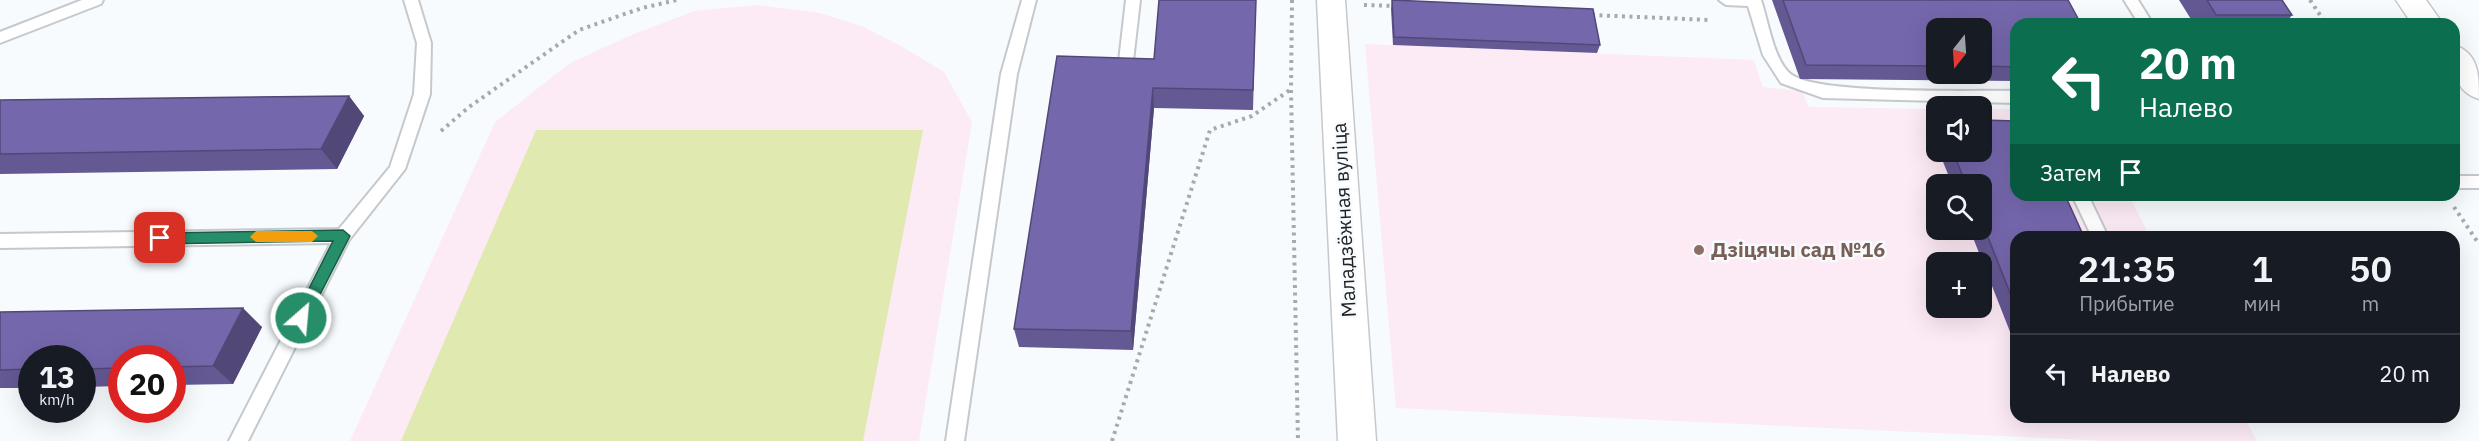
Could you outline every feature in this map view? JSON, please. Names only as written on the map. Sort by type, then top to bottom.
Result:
[{"type":"street","points":[[2410,0],[2424,18]]},
{"type":"street","name":"Маладзёжная вуліца","points":[[1341,3],[1357,441]]},
{"type":"lane","points":[[0,38],[96,0]]},
{"type":"lane","points":[[238,441],[343,236],[397,169],[422,94],[424,43],[411,0]]},
{"type":"lane","points":[[955,441],[1009,74],[1029,0]]},
{"type":"lane","points":[[1126,61],[1133,0]]},
{"type":"lane","points":[[1726,0],[1754,1],[1770,55],[1786,78],[1823,92],[2010,97]]},
{"type":"lane","points":[[2131,0],[2142,18]]},
{"type":"lane","points":[[2460,182],[2479,182]]},
{"type":"lane","points":[[2083,201],[2097,231]]},
{"type":"lane","points":[[0,241],[343,236]]},
{"type":"path","points":[[397,169],[469,107],[579,30],[642,8],[677,0]]},
{"type":"path","points":[[1292,0],[1291,90],[1298,441]]},
{"type":"path","points":[[2310,0],[2322,18]]},
{"type":"path","points":[[1341,3],[1399,6]]},
{"type":"path","points":[[1585,15],[1760,22]]},
{"type":"path","points":[[1112,441],[1210,130],[1252,116],[1291,90]]},
{"type":"path","points":[[2452,205],[2479,244]]},
{"type":"shaded area","points":[[758,5],[820,13],[861,26],[901,46],[944,72],[972,122],[919,441],[350,441],[495,122],[570,63],[629,36],[694,11]]},
{"type":"shaded area","name":"Дзіцячы сад №16","points":[[1365,44],[1754,60],[1763,87],[1802,91],[1809,107],[1926,109],[1926,162],[1992,162],[1992,109],[2010,109],[2010,201],[2132,201],[2147,231],[2010,231],[2010,423],[2247,423],[2257,441],[2108,441],[1396,408]]},
{"type":"green space","points":[[536,130],[923,130],[863,441],[401,441]]},
{"type":"building","points":[[1159,0],[1256,0],[1253,90],[1153,88],[1131,331],[1014,329],[1057,56],[1154,59]]},
{"type":"building","points":[[1392,0],[1593,9],[1600,45],[1394,37]]},
{"type":"building","points":[[1783,0],[2068,0],[2078,18],[2010,18],[2010,67],[1992,66],[1992,18],[1926,18],[1926,66],[1806,65]]},
{"type":"building","points":[[2207,0],[2282,0],[2292,15],[2216,15]]},
{"type":"building","points":[[349,96],[321,149],[0,154],[0,100]]},
{"type":"building","points":[[1992,120],[2010,121],[2010,201],[2068,201],[2081,231],[2010,231],[2010,293],[1989,240],[1992,240],[1992,174],[1962,174],[1957,162],[1992,162]]},
{"type":"building","points":[[243,308],[213,366],[186,367],[186,345],[108,345],[108,368],[96,369],[96,345],[18,345],[18,369],[0,370],[0,312]]},
{"type":"slow traffic","points":[[256,237],[312,236]]},
{"type":"place","name":"Дзіцячы сад №16","points":[[1699,250]]},
{"type":"route","points":[[160,238],[343,236],[301,318]]}]
